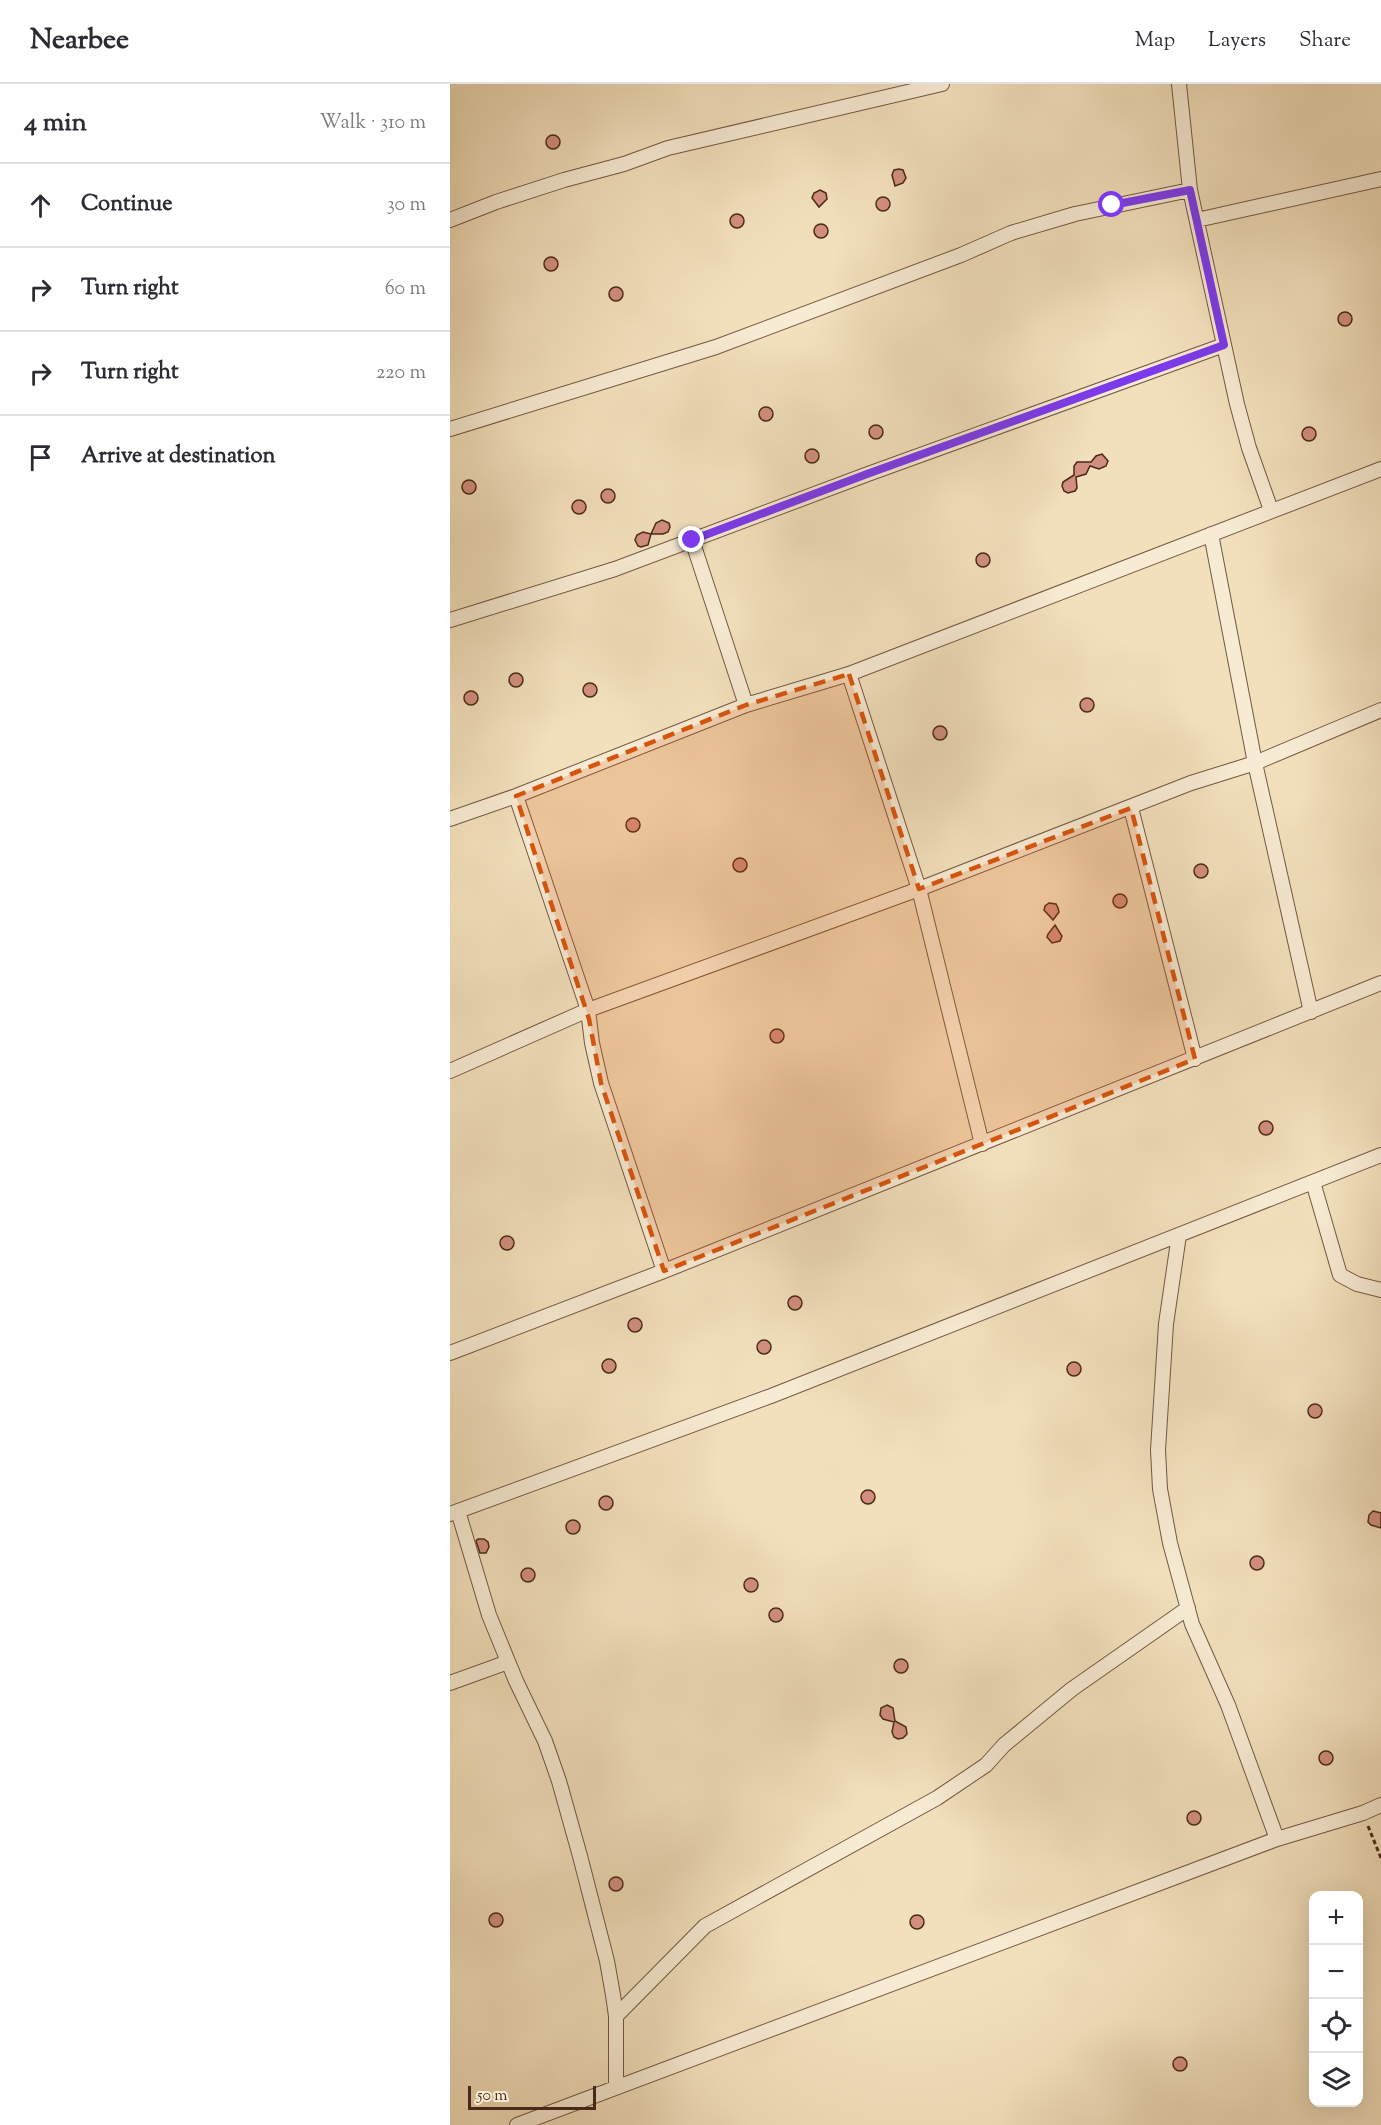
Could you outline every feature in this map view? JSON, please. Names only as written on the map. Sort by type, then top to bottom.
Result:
[{"type":"street","points":[[450,220],[496,202],[624,164],[668,148],[942,84]]},
{"type":"street","points":[[1179,84],[1190,190],[1249,448],[1271,510]]},
{"type":"street","points":[[1197,220],[1381,179]]},
{"type":"street","points":[[450,429],[716,347],[962,255],[1011,233],[1075,214],[1190,190]]},
{"type":"street","points":[[450,620],[615,569],[867,474],[1224,345]]},
{"type":"street","points":[[450,819],[516,796],[746,705],[849,674],[1381,469]]},
{"type":"street","points":[[1211,534],[1255,763],[1311,1012]]},
{"type":"street","points":[[692,540],[746,705]]},
{"type":"street","points":[[849,674],[918,889],[982,1144]]},
{"type":"street","points":[[450,1071],[588,1010],[918,889],[1191,783],[1255,763],[1381,710]]},
{"type":"street","points":[[516,796],[588,1010],[601,1083],[664,1271]]},
{"type":"street","points":[[1131,808],[1195,1059]]},
{"type":"street","points":[[450,1353],[664,1271],[1381,983]]},
{"type":"street","points":[[616,2087],[616,2016],[607,1960],[559,1781],[545,1741],[489,1616],[454,1513],[782,1392],[1381,1155]]},
{"type":"street","points":[[1313,1182],[1340,1275],[1357,1284],[1381,1290]]},
{"type":"street","points":[[1179,1235],[1166,1324],[1158,1450],[1160,1489],[1170,1544],[1192,1624],[1228,1705],[1277,1839]]},
{"type":"street","points":[[616,2016],[705,1926],[937,1798],[986,1765],[1011,1739],[1072,1689],[1188,1608]]},
{"type":"street","points":[[450,1683],[508,1662]]},
{"type":"street","points":[[517,2125],[1277,1839],[1363,1813],[1381,1805]]},
{"type":"path","points":[[1363,1813],[1381,1858]]},
{"type":"highlighted area","points":[[849,674],[919,889],[1131,808],[1195,1059],[664,1271],[601,1083],[589,1019],[516,796],[746,705]]},
{"type":"building","points":[[550,135],[556,135],[560,142],[556,149],[550,149],[546,145],[546,139]]},
{"type":"building","points":[[894,170],[903,170],[906,178],[903,183],[895,186],[892,175]]},
{"type":"building","points":[[820,190],[826,193],[827,199],[819,207],[812,198],[814,193]]},
{"type":"building","points":[[880,197],[886,197],[890,204],[886,211],[880,211],[876,207],[876,201]]},
{"type":"building","points":[[734,214],[740,214],[744,221],[740,228],[734,228],[730,224],[730,218]]},
{"type":"building","points":[[818,224],[824,224],[828,231],[824,238],[818,238],[814,234],[814,228]]},
{"type":"building","points":[[548,257],[554,257],[558,264],[554,271],[548,271],[544,267],[544,261]]},
{"type":"building","points":[[613,287],[619,287],[623,294],[619,301],[613,301],[609,297],[609,291]]},
{"type":"building","points":[[1342,312],[1348,312],[1352,319],[1348,326],[1342,326],[1338,322],[1338,316]]},
{"type":"building","points":[[763,407],[769,407],[773,414],[769,421],[763,421],[759,417],[759,411]]},
{"type":"building","points":[[873,425],[879,425],[883,432],[879,439],[873,439],[869,435],[869,429]]},
{"type":"building","points":[[1306,427],[1312,427],[1316,434],[1312,441],[1306,441],[1302,437],[1302,431]]},
{"type":"building","points":[[809,449],[815,449],[819,456],[815,463],[809,463],[805,459],[805,453]]},
{"type":"building","points":[[1102,454],[1108,461],[1106,466],[1099,469],[1090,466],[1086,474],[1076,477],[1075,491],[1068,493],[1064,491],[1063,482],[1074,475],[1074,466],[1077,462],[1091,462],[1096,456]]},
{"type":"building","points":[[466,480],[472,480],[476,487],[472,494],[466,494],[462,490],[462,484]]},
{"type":"building","points":[[605,489],[611,489],[615,496],[611,503],[605,503],[601,499],[601,493]]},
{"type":"building","points":[[576,500],[582,500],[586,507],[582,514],[576,514],[572,510],[572,504]]},
{"type":"building","points":[[662,520],[669,523],[668,532],[651,534],[656,523]]},
{"type":"building","points":[[643,532],[651,534],[648,545],[641,547],[635,540],[637,535]]},
{"type":"building","points":[[980,553],[986,553],[990,560],[986,567],[980,567],[976,563],[976,557]]},
{"type":"building","points":[[513,673],[519,673],[523,680],[519,687],[513,687],[509,683],[509,677]]},
{"type":"building","points":[[587,683],[593,683],[597,690],[593,697],[587,697],[583,693],[583,687]]},
{"type":"building","points":[[468,691],[474,691],[478,698],[474,705],[468,705],[464,701],[464,695]]},
{"type":"building","points":[[1084,698],[1090,698],[1094,705],[1090,712],[1084,712],[1080,708],[1080,702]]},
{"type":"building","points":[[937,726],[943,726],[947,733],[943,740],[937,740],[933,736],[933,730]]},
{"type":"building","points":[[630,818],[636,818],[640,825],[636,832],[630,832],[626,828],[626,822]]},
{"type":"building","points":[[737,858],[743,858],[747,865],[743,872],[737,872],[733,868],[733,862]]},
{"type":"building","points":[[1198,864],[1204,864],[1208,871],[1204,878],[1198,878],[1194,874],[1194,868]]},
{"type":"building","points":[[1117,894],[1123,894],[1127,901],[1123,908],[1117,908],[1113,904],[1113,898]]},
{"type":"building","points":[[1049,903],[1056,904],[1059,912],[1053,920],[1044,910]]},
{"type":"building","points":[[1055,925],[1062,936],[1060,941],[1052,943],[1047,937]]},
{"type":"building","points":[[774,1029],[780,1029],[784,1036],[780,1043],[774,1043],[770,1039],[770,1033]]},
{"type":"building","points":[[1263,1121],[1269,1121],[1273,1128],[1269,1135],[1263,1135],[1259,1131],[1259,1125]]},
{"type":"building","points":[[504,1236],[510,1236],[514,1243],[510,1250],[504,1250],[500,1246],[500,1240]]},
{"type":"building","points":[[792,1296],[798,1296],[802,1303],[798,1310],[792,1310],[788,1306],[788,1300]]},
{"type":"building","points":[[632,1318],[638,1318],[642,1325],[638,1332],[632,1332],[628,1328],[628,1322]]},
{"type":"building","points":[[761,1340],[767,1340],[771,1347],[767,1354],[761,1354],[757,1350],[757,1344]]},
{"type":"building","points":[[606,1359],[612,1359],[616,1366],[612,1373],[606,1373],[602,1369],[602,1363]]},
{"type":"building","points":[[1071,1362],[1077,1362],[1081,1369],[1077,1376],[1071,1376],[1067,1372],[1067,1366]]},
{"type":"building","points":[[1312,1404],[1318,1404],[1322,1411],[1318,1418],[1312,1418],[1308,1414],[1308,1408]]},
{"type":"building","points":[[865,1490],[871,1490],[875,1497],[871,1504],[865,1504],[861,1500],[861,1494]]},
{"type":"building","points":[[603,1496],[609,1496],[613,1503],[609,1510],[603,1510],[599,1506],[599,1500]]},
{"type":"building","points":[[1373,1511],[1381,1513],[1381,1528],[1368,1522],[1369,1515]]},
{"type":"building","points":[[570,1520],[576,1520],[580,1527],[576,1534],[570,1534],[566,1530],[566,1524]]},
{"type":"building","points":[[478,1539],[488,1542],[489,1547],[486,1553],[480,1553],[476,1541]]},
{"type":"building","points":[[1254,1556],[1260,1556],[1264,1563],[1260,1570],[1254,1570],[1250,1566],[1250,1560]]},
{"type":"building","points":[[525,1568],[531,1568],[535,1575],[531,1582],[525,1582],[521,1578],[521,1572]]},
{"type":"building","points":[[748,1578],[754,1578],[758,1585],[754,1592],[748,1592],[744,1588],[744,1582]]},
{"type":"building","points":[[773,1608],[779,1608],[783,1615],[779,1622],[773,1622],[769,1618],[769,1612]]},
{"type":"building","points":[[898,1659],[904,1659],[908,1666],[904,1673],[898,1673],[894,1669],[894,1663]]},
{"type":"building","points":[[887,1705],[893,1708],[895,1721],[906,1727],[907,1734],[903,1738],[894,1737],[892,1732],[894,1722],[883,1719],[880,1715],[881,1708]]},
{"type":"building","points":[[1323,1751],[1329,1751],[1333,1758],[1329,1765],[1323,1765],[1319,1761],[1319,1755]]},
{"type":"building","points":[[1191,1811],[1197,1811],[1201,1818],[1197,1825],[1191,1825],[1187,1821],[1187,1815]]},
{"type":"building","points":[[613,1877],[619,1877],[623,1884],[619,1891],[613,1891],[609,1887],[609,1881]]},
{"type":"building","points":[[493,1913],[499,1913],[503,1920],[499,1927],[493,1927],[489,1923],[489,1917]]},
{"type":"building","points":[[914,1915],[920,1915],[924,1922],[920,1929],[914,1929],[910,1925],[910,1919]]},
{"type":"building","points":[[1177,2057],[1183,2057],[1187,2064],[1183,2071],[1177,2071],[1173,2067],[1173,2061]]},
{"type":"route","points":[[692,540],[1224,345],[1190,190],[1112,205]]}]
